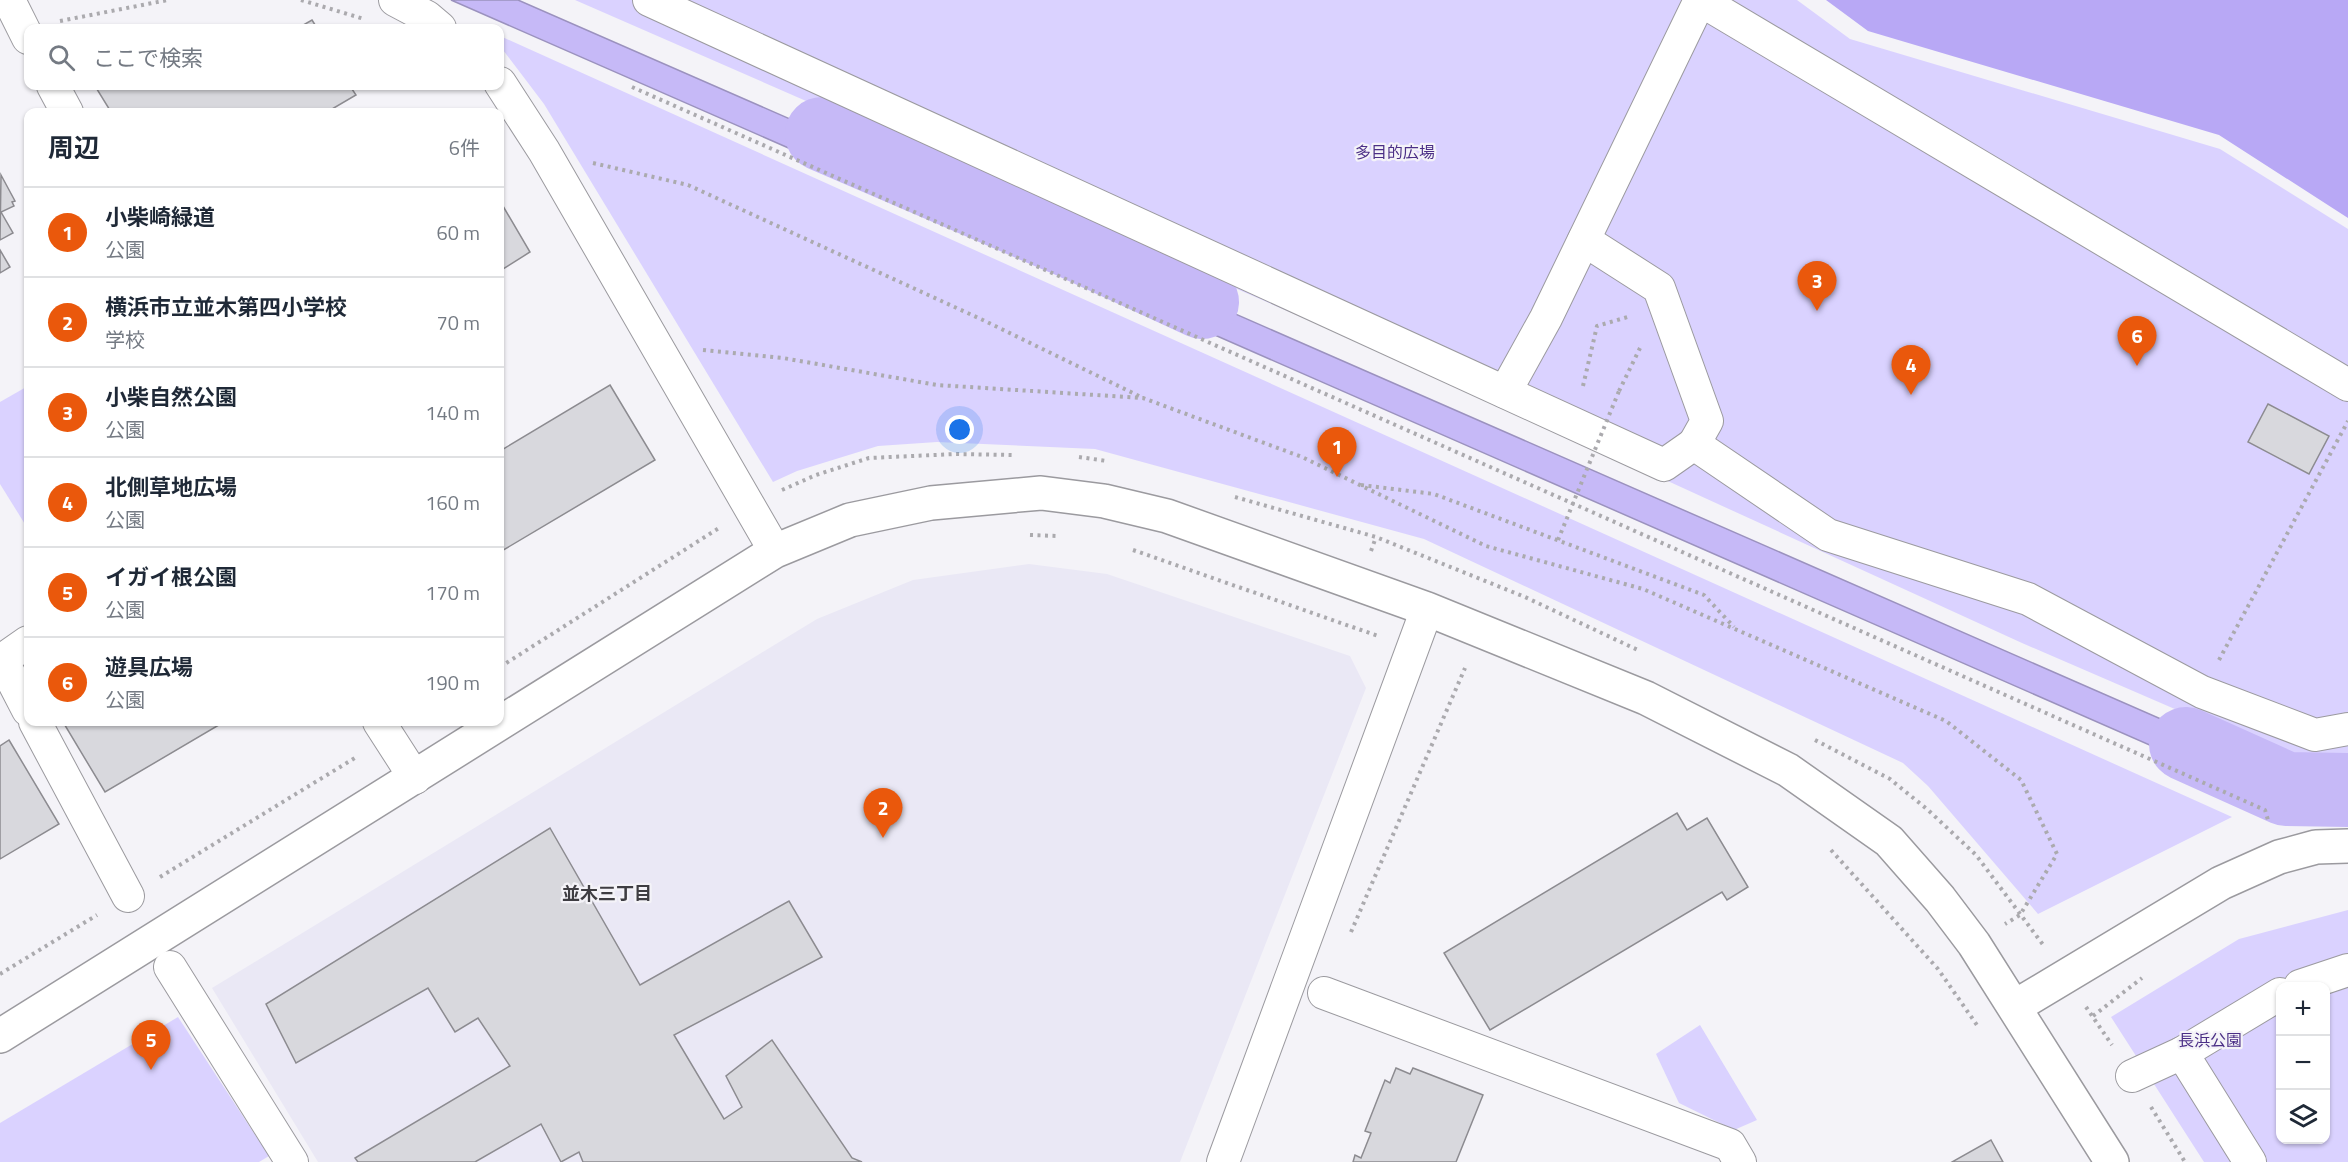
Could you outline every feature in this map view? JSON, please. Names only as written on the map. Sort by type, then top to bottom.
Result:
[{"type":"street","points":[[649,0],[1664,465],[1694,444],[1707,421],[1659,288],[1584,240]]},
{"type":"street","points":[[1505,392],[1546,318],[1700,0],[2348,385]]},
{"type":"street","points":[[12,5],[24,30]]},
{"type":"street","points":[[385,11],[427,17],[435,24]]},
{"type":"street","points":[[504,89],[544,151],[775,551]]},
{"type":"street","points":[[55,90],[65,108]]},
{"type":"street","points":[[1694,444],[1828,535],[2028,599],[2202,692],[2315,735],[2348,729]]},
{"type":"street","points":[[504,722],[775,551],[850,520],[931,503],[1041,493],[1104,501],[1167,516],[1427,609],[1647,698],[1788,770],[1889,841],[1947,908],[2016,1006],[2112,1162]]},
{"type":"street","points":[[1223,1162],[1427,609]]},
{"type":"street","points":[[24,645],[1,660],[24,703]]},
{"type":"street","points":[[37,726],[128,896]]},
{"type":"street","points":[[0,1036],[497,726]]},
{"type":"street","points":[[384,729],[415,778]]},
{"type":"street","points":[[2016,1006],[2221,883],[2288,854],[2316,847],[2348,846]]},
{"type":"street","points":[[170,967],[292,1162]]},
{"type":"street","points":[[2314,982],[2348,970]]},
{"type":"street","points":[[1324,993],[1730,1145],[1740,1162]]},
{"type":"street","points":[[2132,1076],[2182,1053],[2276,996]]},
{"type":"street","points":[[2182,1053],[2250,1162]]},
{"type":"path","points":[[56,22],[168,0]]},
{"type":"path","points":[[301,0],[385,11]]},
{"type":"path","points":[[632,87],[2265,810],[2268,820]]},
{"type":"path","points":[[544,151],[688,185],[985,321],[1143,398],[1302,458],[1486,546],[1643,589],[1946,721],[2021,780],[2057,854],[2019,915],[2001,927]]},
{"type":"path","points":[[1581,392],[1597,326],[1631,316],[1635,326]]},
{"type":"path","points":[[654,345],[783,358],[937,385],[1143,398]]},
{"type":"path","points":[[1558,540],[1619,391],[1641,346]]},
{"type":"path","points":[[2202,692],[2348,421]]},
{"type":"path","points":[[1357,484],[1434,494],[1704,595],[1736,630]]},
{"type":"path","points":[[1018,534],[1063,536]]},
{"type":"path","points":[[1124,546],[1473,671]]},
{"type":"path","points":[[1347,939],[1465,668]]},
{"type":"path","points":[[0,974],[128,896],[384,729]]},
{"type":"path","points":[[1825,843],[1938,969],[1984,1035]]},
{"type":"path","points":[[2093,1016],[2149,972]]},
{"type":"shaded area","points":[[451,0],[518,0],[2282,772],[2275,800]]},
{"type":"shaded area","points":[[1826,0],[2348,0],[2348,218],[2219,135],[1868,31]]},
{"type":"shaded area","points":[[1029,564],[1107,574],[1350,656],[1366,688],[1180,1162],[318,1162],[212,988],[817,619],[913,580]]},
{"type":"green space","name":"多目的広場","points":[[575,0],[1797,0],[1850,39],[2220,149],[2348,229],[2348,768],[2304,765],[2022,643],[1473,392]]},
{"type":"green space","points":[[504,38],[2232,817],[2038,914],[1928,786],[1903,763],[1424,539],[1095,449],[937,442],[878,446],[797,471],[773,482],[544,104],[504,51]]},
{"type":"green space","points":[[24,388],[24,523],[0,484],[0,402]]},
{"type":"green space","name":"長浜公園","points":[[2348,910],[2348,1162],[2204,1162],[2111,1017],[2239,939]]},
{"type":"green space","points":[[178,1017],[269,1156],[259,1162],[0,1162],[0,1123]]},
{"type":"green space","points":[[1700,1025],[1757,1120],[1734,1130],[1679,1103],[1656,1054]]},
{"type":"building","points":[[97,90],[353,90],[356,95],[334,108],[109,108]]},
{"type":"building","points":[[1,175],[15,201],[12,202],[14,206],[1,212],[13,233],[0,240]]},
{"type":"building","points":[[504,208],[530,252],[504,268]]},
{"type":"building","points":[[0,250],[10,267],[0,273]]},
{"type":"building","points":[[610,385],[655,460],[504,550],[504,449]]},
{"type":"building","points":[[2268,404],[2329,436],[2309,474],[2248,442]]},
{"type":"building","points":[[65,726],[217,726],[105,792]]},
{"type":"building","points":[[9,740],[59,824],[0,859],[0,746]]},
{"type":"building","points":[[1677,813],[1687,830],[1707,818],[1748,887],[1727,900],[1722,892],[1490,1030],[1444,953]]},
{"type":"building","points":[[550,828],[640,985],[789,901],[822,957],[674,1035],[724,1119],[742,1107],[726,1076],[772,1040],[852,1158],[862,1162],[583,1162],[579,1152],[561,1162],[541,1124],[475,1162],[358,1162],[355,1158],[510,1066],[478,1018],[455,1032],[428,988],[296,1063],[266,1004]]},
{"type":"building","points":[[1396,1068],[1410,1074],[1413,1068],[1483,1095],[1456,1162],[1353,1162],[1355,1155],[1361,1158],[1371,1133],[1365,1131],[1385,1080],[1390,1083]]},
{"type":"building","points":[[1991,1140],[2003,1162],[1952,1162]]},
{"type":"waterway","points":[[822,134],[1068,240],[1202,302]]},
{"type":"waterway","points":[[2186,744],[2286,789],[2348,790]]},
{"type":"place","name":"小柴自然公園","points":[[1817,311]]},
{"type":"place","name":"遊具広場","points":[[2137,366]]},
{"type":"place","name":"北側草地広場","points":[[1911,395]]},
{"type":"place","name":"小柴崎緑道","points":[[1337,477]]},
{"type":"place","name":"横浜市立並木第四小学校","points":[[883,838]]},
{"type":"place","name":"イガイ根公園","points":[[151,1070]]},
{"type":"district","name":"並木三丁目","points":[[607,893]]}]
